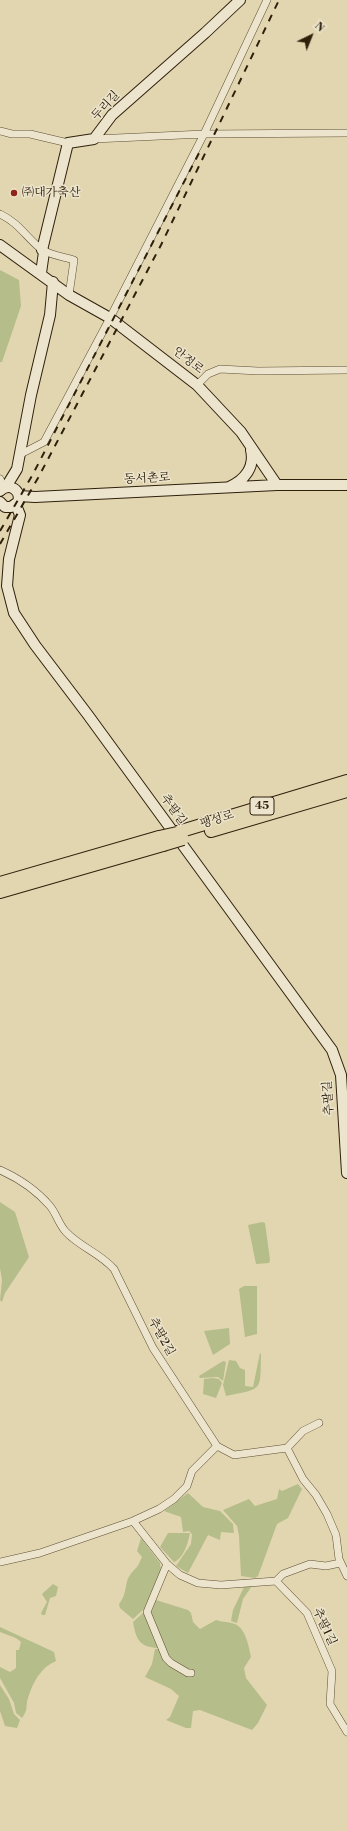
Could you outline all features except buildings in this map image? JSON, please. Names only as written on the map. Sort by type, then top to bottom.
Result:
[{"type":"main road","name":"팽성로","points":[[180,836],[347,781]]},
{"type":"main road","name":"팽성로","points":[[180,836],[347,792]]},
{"type":"main road","name":"45","points":[[0,883],[180,836]]},
{"type":"main road","name":"45","points":[[0,892],[161,841]]},
{"type":"street","name":"두리길","points":[[68,143],[94,139],[112,115],[240,0]]},
{"type":"street","points":[[19,455],[44,442],[110,318],[204,134],[267,0]]},
{"type":"street","points":[[0,131],[12,134],[30,134],[53,141],[68,143],[42,250]]},
{"type":"street","points":[[94,139],[204,134],[347,133]]},
{"type":"street","points":[[0,214],[9,218],[22,229],[44,252],[41,273]]},
{"type":"street","name":"안정로","points":[[0,245],[41,273],[69,295],[110,318],[197,385],[241,432],[277,485]]},
{"type":"street","points":[[42,250],[74,260],[69,295]]},
{"type":"street","points":[[17,500],[15,488],[3,486],[16,469],[31,395],[50,315],[53,282]]},
{"type":"street","points":[[197,385],[208,374],[220,370],[347,370]]},
{"type":"street","points":[[228,488],[234,485],[249,470],[254,460],[251,446]]},
{"type":"street","points":[[277,485],[347,485]]},
{"type":"street","name":"동서촌로","points":[[0,502],[8,508],[17,500],[35,497],[277,485]]},
{"type":"street","name":"추팔길","points":[[17,500],[20,515],[9,559],[7,586],[14,613],[35,645],[243,925],[332,1050],[341,1074],[347,1174]]},
{"type":"street","name":"추팔2길","points":[[0,1170],[11,1175],[33,1191],[50,1206],[65,1232],[106,1259],[114,1269],[153,1348],[217,1446]]},
{"type":"street","points":[[0,1562],[40,1553],[133,1521],[159,1509],[174,1499],[187,1486],[192,1471],[217,1446],[234,1455],[286,1448],[303,1431],[319,1423]]},
{"type":"street","points":[[286,1448],[303,1479],[316,1495],[327,1514],[336,1535],[340,1563],[347,1576]]},
{"type":"street","points":[[133,1521],[167,1564],[180,1575],[198,1582],[221,1585],[276,1581],[283,1574],[310,1564],[326,1566],[340,1563]]},
{"type":"street","points":[[167,1564],[147,1612],[166,1658],[171,1663],[188,1673],[191,1673]]},
{"type":"street","name":"추팔1길","points":[[276,1581],[307,1613],[332,1670],[330,1704],[347,1732]]},
{"type":"green space","points":[[0,270],[19,280],[21,306],[2,362],[0,362]]},
{"type":"green space","points":[[0,1202],[15,1212],[29,1257],[5,1293],[2,1302],[0,1300],[2,1280],[0,1268]]},
{"type":"green space","points":[[262,1222],[265,1223],[270,1260],[269,1263],[256,1264],[248,1225]]},
{"type":"green space","points":[[244,1286],[257,1286],[257,1334],[245,1337],[239,1289]]},
{"type":"green space","points":[[229,1328],[230,1344],[213,1355],[204,1331]]},
{"type":"green space","points":[[260,1353],[260,1382],[257,1386],[254,1389],[226,1396],[223,1385],[229,1360],[236,1361],[240,1368],[245,1370],[245,1386],[253,1387]]},
{"type":"green space","points":[[223,1361],[226,1362],[223,1381],[218,1377],[200,1378],[199,1376]]},
{"type":"green space","points":[[204,1379],[219,1379],[222,1383],[216,1398],[203,1394]]},
{"type":"green space","points":[[298,1484],[302,1489],[288,1518],[277,1524],[258,1576],[255,1578],[241,1576],[237,1526],[223,1510],[249,1499],[255,1506],[277,1499],[279,1489],[282,1491]]},
{"type":"green space","points":[[188,1493],[203,1507],[220,1511],[233,1524],[234,1533],[221,1532],[220,1540],[208,1535],[188,1573],[176,1566],[191,1544],[192,1534],[189,1531],[183,1532],[181,1517],[164,1511]]},
{"type":"green space","points":[[168,1533],[190,1533],[187,1546],[183,1554],[174,1562],[160,1547]]},
{"type":"green space","points":[[141,1538],[160,1563],[161,1570],[144,1609],[133,1619],[120,1608],[119,1604],[124,1596],[128,1578],[138,1566],[142,1557],[137,1551]]},
{"type":"green space","points":[[53,1584],[58,1587],[56,1596],[50,1598],[45,1615],[42,1615],[41,1613],[47,1602],[42,1594]]},
{"type":"green space","points":[[245,1585],[252,1586],[243,1599],[237,1623],[231,1621],[233,1610]]},
{"type":"green space","points":[[156,1600],[188,1610],[191,1613],[193,1622],[200,1629],[216,1620],[235,1624],[242,1630],[251,1657],[244,1668],[246,1678],[267,1705],[258,1723],[252,1730],[200,1710],[193,1711],[191,1728],[186,1728],[166,1720],[170,1717],[179,1696],[171,1689],[145,1677],[152,1664],[155,1649],[160,1649],[163,1646],[151,1613]]},
{"type":"green space","points":[[144,1612],[158,1648],[146,1646],[137,1637],[133,1622]]},
{"type":"green space","points":[[0,1627],[54,1652],[56,1661],[42,1671],[32,1686],[27,1701],[26,1710],[22,1718],[16,1713],[14,1703],[0,1678],[0,1667],[10,1672],[16,1668],[16,1650],[19,1650],[21,1642],[16,1638],[0,1632]]},
{"type":"green space","points":[[0,1685],[9,1699],[14,1714],[20,1720],[17,1728],[5,1726],[0,1711]]},
{"type":"railway","points":[[0,544],[38,478],[161,245],[279,0]]},
{"type":"railway","points":[[0,531],[33,474],[199,153]]},
{"type":"place","name":"㈜대가축산","points":[[14,193]]}]
